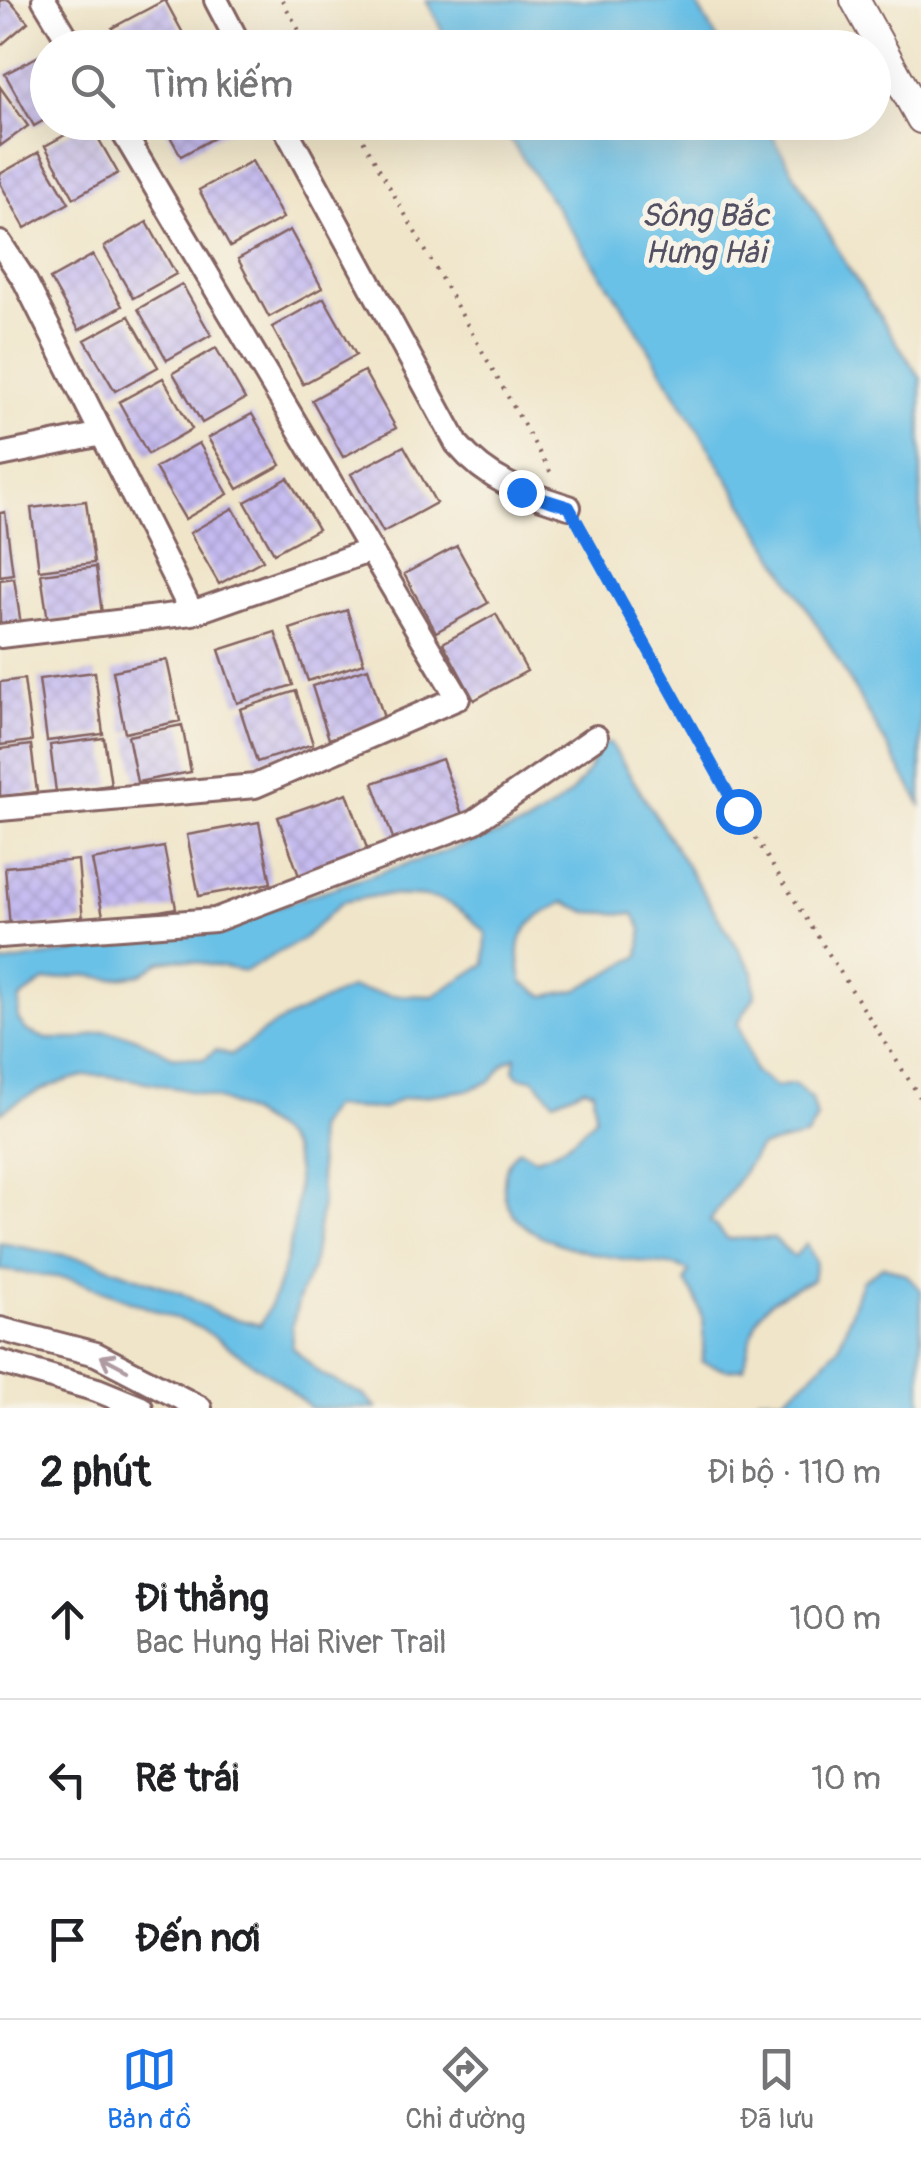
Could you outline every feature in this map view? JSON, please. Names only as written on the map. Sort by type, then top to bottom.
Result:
[{"type":"street","points":[[44,0],[62,30]]},
{"type":"street","points":[[216,0],[232,30]]},
{"type":"street","points":[[855,0],[872,30]]},
{"type":"street","points":[[891,65],[921,119]]},
{"type":"street","points":[[0,809],[255,786],[458,698],[128,140]]},
{"type":"street","points":[[292,140],[457,444],[475,466],[496,481],[569,507]]},
{"type":"street","points":[[0,243],[25,281],[192,613]]},
{"type":"street","points":[[0,454],[102,434]]},
{"type":"street","points":[[0,636],[192,613],[371,550]]},
{"type":"street","points":[[0,936],[215,920],[474,822],[596,737]]},
{"type":"street","points":[[141,1408],[97,1390],[1,1362],[5,1330],[96,1354],[200,1408]]},
{"type":"path","points":[[282,0],[299,30]]},
{"type":"path","points":[[362,140],[738,811],[921,1099]]},
{"type":"water","points":[[426,0],[694,0],[712,30],[442,30]]},
{"type":"water","name":"Sông Bắc Hưng Hải","points":[[510,140],[775,140],[849,269],[921,379],[921,805],[828,643],[624,308]]},
{"type":"water","points":[[610,743],[753,972],[755,996],[738,1023],[755,1072],[776,1087],[794,1084],[811,1098],[817,1118],[807,1136],[760,1147],[710,1221],[728,1239],[774,1238],[794,1257],[806,1244],[816,1261],[813,1280],[780,1295],[762,1311],[744,1368],[727,1370],[702,1362],[702,1320],[697,1301],[685,1282],[689,1271],[572,1248],[523,1224],[508,1207],[504,1179],[515,1153],[519,1149],[535,1158],[553,1152],[595,1118],[593,1090],[584,1088],[554,1101],[534,1079],[520,1077],[514,1071],[516,1057],[505,1063],[491,1081],[468,1090],[401,1099],[383,1109],[331,1107],[316,1129],[322,1203],[312,1268],[300,1294],[292,1327],[292,1347],[321,1374],[365,1396],[377,1408],[311,1408],[279,1381],[201,1328],[72,1279],[0,1270],[0,1243],[90,1260],[181,1293],[218,1314],[260,1325],[277,1289],[290,1242],[297,1172],[293,1154],[283,1138],[246,1112],[199,1094],[134,1080],[84,1076],[40,1090],[0,1113],[0,964],[214,927],[526,825],[562,801],[580,783],[599,745]],"holes":[[[380,895],[438,899],[460,910],[486,933],[485,964],[433,996],[391,995],[350,988],[272,1026],[231,1055],[216,1050],[204,1059],[172,1056],[132,1036],[104,1031],[78,1039],[47,1039],[27,1031],[18,1019],[20,999],[44,981],[85,975],[111,979],[140,975],[160,962],[180,959],[245,971],[303,939],[342,902]],[[565,902],[587,912],[634,914],[642,929],[639,956],[577,990],[545,996],[523,983],[520,942],[530,924]]]},
{"type":"water","points":[[884,1266],[907,1275],[921,1290],[921,1408],[742,1408],[760,1397],[782,1399],[810,1377],[839,1346],[862,1281]]},
{"type":"building","points":[[0,0],[9,0],[28,22],[0,46]]},
{"type":"building","points":[[165,0],[181,30],[113,30]]},
{"type":"building","points":[[30,61],[30,119],[5,74]]},
{"type":"building","points":[[0,87],[28,126],[0,146]]},
{"type":"building","points":[[56,140],[99,140],[118,173],[74,198],[45,146]]},
{"type":"building","points":[[172,140],[210,140],[181,156]]},
{"type":"building","points":[[39,152],[69,203],[25,228],[0,183],[0,174]]},
{"type":"building","points":[[252,161],[283,218],[230,247],[199,190]]},
{"type":"building","points":[[147,222],[176,274],[133,298],[104,247]]},
{"type":"building","points":[[290,230],[322,288],[269,317],[238,259]]},
{"type":"building","points":[[93,255],[122,306],[79,330],[50,279]]},
{"type":"building","points":[[182,284],[211,335],[167,360],[138,309]]},
{"type":"building","points":[[324,298],[356,355],[303,384],[272,327]]},
{"type":"building","points":[[129,316],[158,367],[115,391],[85,340]]},
{"type":"building","points":[[216,348],[245,399],[202,423],[173,373]]},
{"type":"building","points":[[364,371],[396,428],[343,457],[312,400]]},
{"type":"building","points":[[163,378],[192,429],[148,454],[119,402]]},
{"type":"building","points":[[252,414],[281,465],[238,489],[208,438]]},
{"type":"building","points":[[199,443],[228,494],[185,519],[155,468]]},
{"type":"building","points":[[404,446],[436,503],[383,532],[351,474]]},
{"type":"building","points":[[288,478],[318,529],[274,553],[245,502]]},
{"type":"building","points":[[86,501],[94,563],[39,570],[31,508]]},
{"type":"building","points":[[233,508],[263,560],[219,584],[190,533]]},
{"type":"building","points":[[5,512],[13,574],[0,576],[0,513]]},
{"type":"building","points":[[457,546],[488,603],[436,632],[404,574]]},
{"type":"building","points":[[96,567],[102,614],[48,621],[41,574]]},
{"type":"building","points":[[14,578],[21,625],[0,627],[0,580]]},
{"type":"building","points":[[347,610],[364,663],[308,681],[290,629]]},
{"type":"building","points":[[496,614],[527,671],[474,700],[443,643]]},
{"type":"building","points":[[275,632],[293,685],[237,703],[219,650]]},
{"type":"building","points":[[167,660],[180,721],[125,733],[113,671]]},
{"type":"building","points":[[368,668],[385,721],[329,739],[312,686]]},
{"type":"building","points":[[95,672],[103,734],[47,741],[39,679]]},
{"type":"building","points":[[24,679],[32,741],[0,745],[0,682]]},
{"type":"building","points":[[296,691],[313,744],[257,762],[240,709]]},
{"type":"building","points":[[182,725],[191,772],[137,782],[128,736]]},
{"type":"building","points":[[104,738],[111,785],[56,792],[50,745]]},
{"type":"building","points":[[31,745],[37,792],[0,797],[0,749]]},
{"type":"building","points":[[442,759],[463,817],[394,841],[373,783]]},
{"type":"building","points":[[347,793],[368,851],[299,876],[278,817]]},
{"type":"building","points":[[259,822],[271,883],[199,896],[187,835]]},
{"type":"building","points":[[164,847],[176,908],[104,921],[92,860]]},
{"type":"building","points":[[78,860],[83,922],[10,928],[5,867]]},
{"type":"route","points":[[521,492],[569,507],[738,811]]}]
